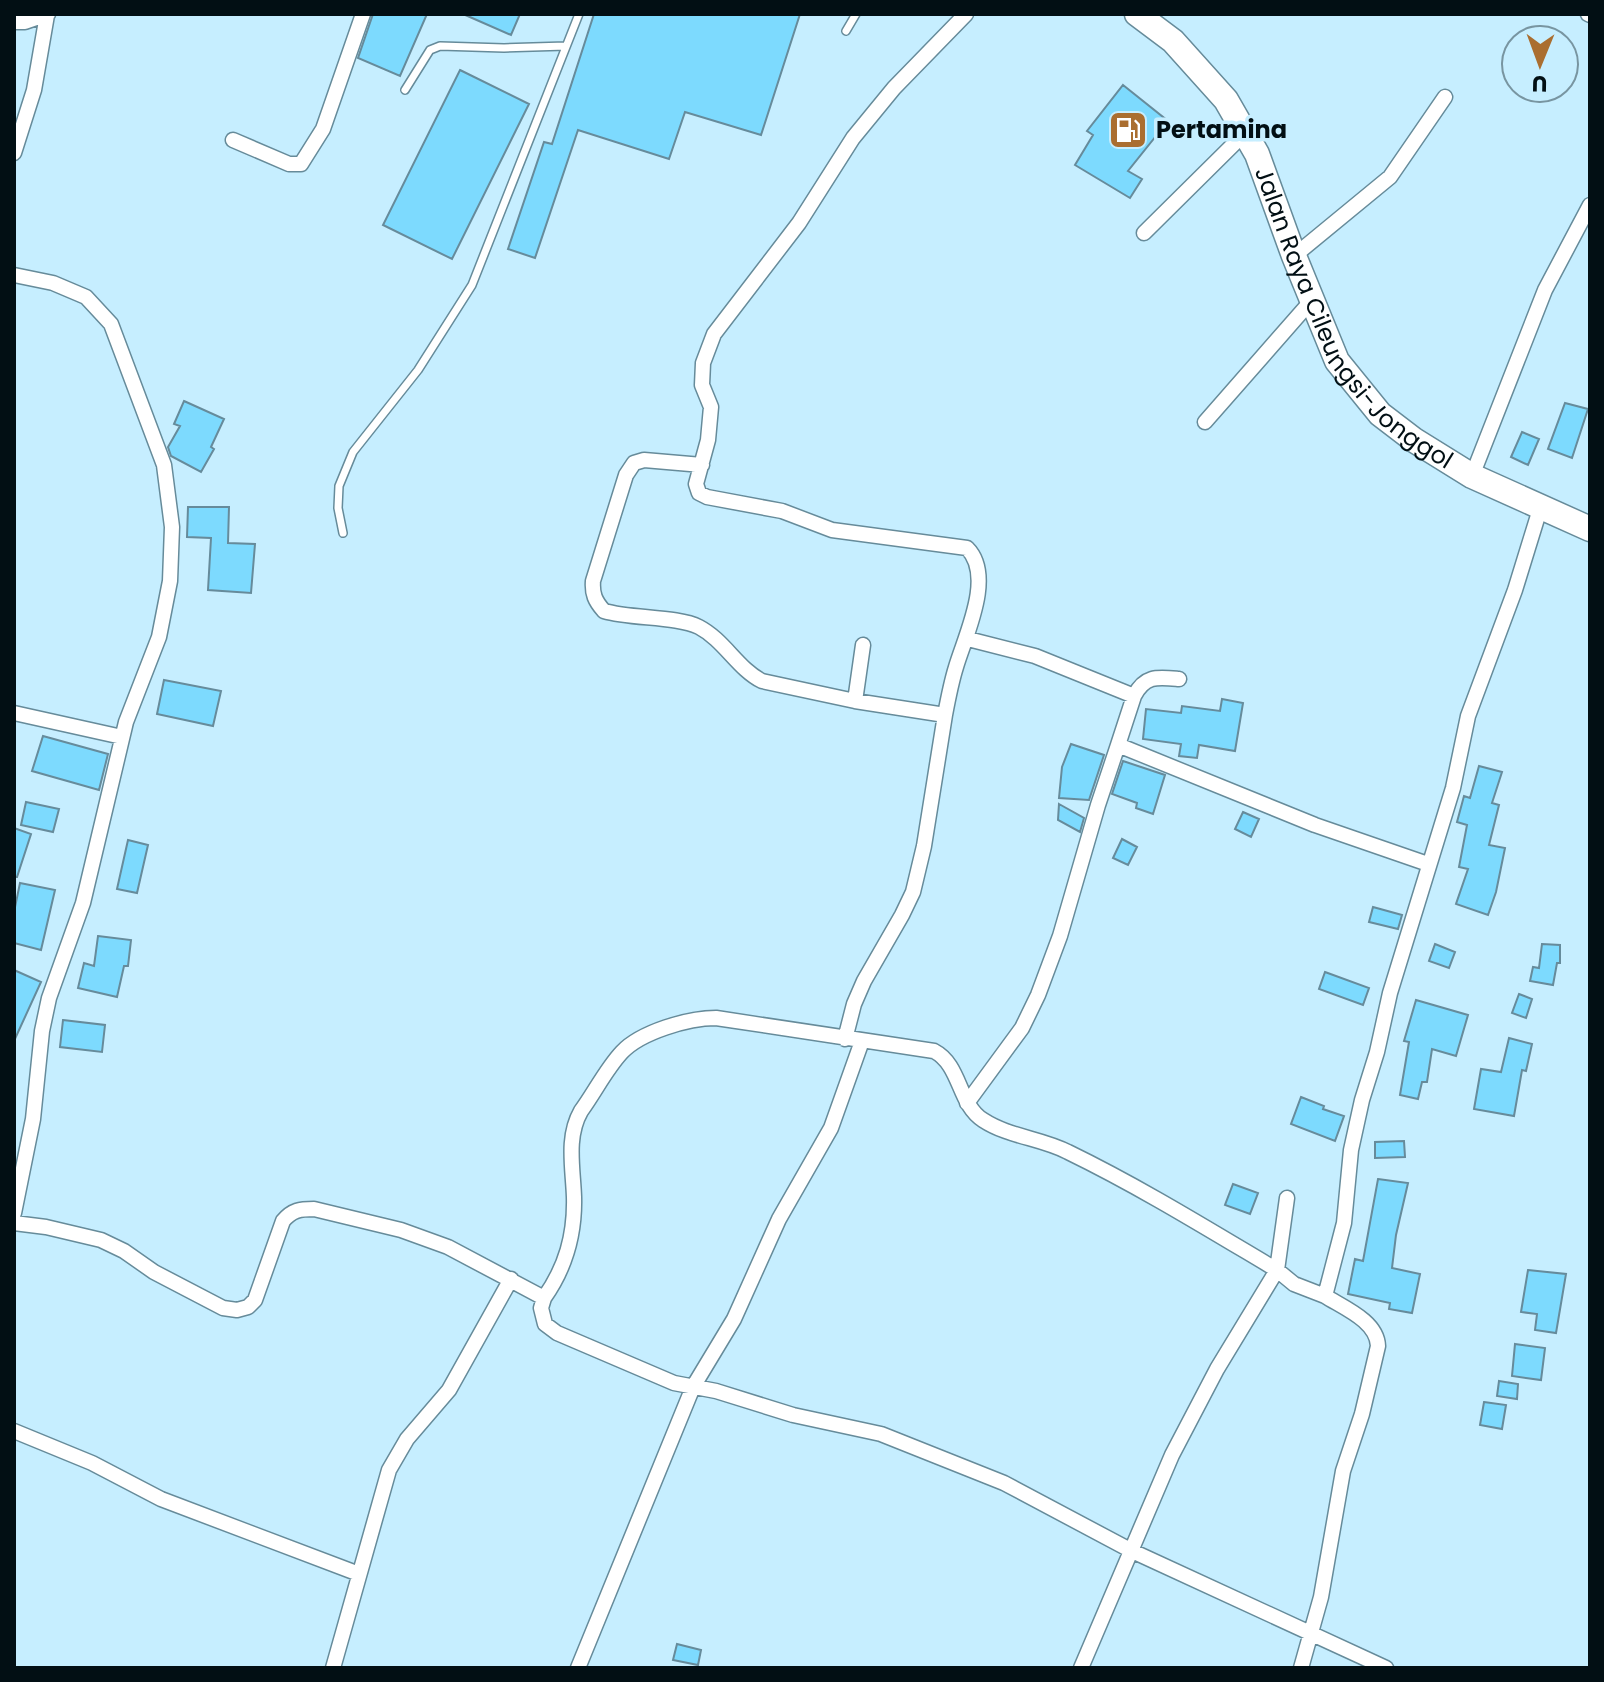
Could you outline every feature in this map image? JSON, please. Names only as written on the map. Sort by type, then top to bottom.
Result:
[{"type":"main road","name":"Jalan Raya Cileungsi-Jonggol","points":[[1137,14],[1173,41],[1226,100],[1257,154],[1337,361],[1380,414],[1414,440],[1472,476],[1590,529]]},
{"type":"street","points":[[14,22],[25,22],[48,14],[34,90],[14,152]]},
{"type":"street","points":[[233,140],[289,164],[301,164],[323,129],[363,14]]},
{"type":"street","points":[[845,1039],[864,981],[913,892],[924,846],[945,715],[954,674],[968,639],[978,578],[974,559],[967,548],[832,530],[782,511],[699,493],[697,489],[708,440],[711,407],[702,385],[703,363],[714,334],[799,223],[853,138],[894,88],[966,14]]},
{"type":"street","points":[[1294,256],[1390,177],[1445,97]]},
{"type":"street","points":[[1144,233],[1245,133]]},
{"type":"street","points":[[1472,476],[1545,290],[1590,205]]},
{"type":"street","points":[[14,275],[53,283],[86,297],[111,324],[164,465],[172,527],[170,581],[159,637],[122,737],[83,903],[49,998],[42,1031],[33,1119],[14,1213]]},
{"type":"street","points":[[1205,422],[1312,300]]},
{"type":"street","points":[[702,465],[644,460],[634,463],[626,475],[593,581],[597,603],[604,611],[696,626],[762,681],[855,701],[945,715]]},
{"type":"street","points":[[1325,1296],[1344,1223],[1351,1150],[1362,1100],[1428,864],[1453,788],[1468,716],[1515,590],[1540,509]]},
{"type":"street","points":[[968,639],[1035,656],[1134,696]]},
{"type":"street","points":[[855,701],[863,645]]},
{"type":"street","points":[[967,1103],[1022,1028],[1038,995],[1064,924],[1090,831],[1139,685],[1159,677],[1179,679]]},
{"type":"street","points":[[14,713],[122,737]]},
{"type":"street","points":[[1118,745],[1315,825],[1428,864]]},
{"type":"street","points":[[1301,1668],[1310,1631],[1321,1597],[1343,1471],[1362,1414],[1378,1346],[1378,1337],[1363,1320],[1325,1296],[1294,1284],[1277,1270],[1123,1178],[1061,1148],[1005,1132],[979,1118],[967,1103],[955,1075],[941,1055],[918,1048],[845,1039],[732,1018],[699,1018],[635,1041],[621,1053],[576,1120],[571,1148],[574,1199],[572,1236],[558,1278],[544,1298],[541,1308],[545,1324],[557,1333],[655,1376],[793,1415],[881,1434],[1004,1483],[1132,1551],[1310,1631],[1386,1668]]},
{"type":"street","points":[[578,1668],[693,1387],[734,1319],[779,1219],[831,1128],[862,1041]]},
{"type":"street","points":[[1081,1668],[1172,1455],[1217,1369],[1277,1270],[1287,1198]]},
{"type":"street","points":[[14,1223],[101,1240],[223,1308],[237,1310],[248,1307],[255,1300],[283,1221],[290,1213],[300,1209],[314,1209],[401,1230],[448,1247],[544,1298]]},
{"type":"street","points":[[333,1668],[389,1470],[407,1439],[449,1390],[511,1279]]},
{"type":"street","points":[[14,1431],[92,1463],[161,1499],[359,1574]]},
{"type":"street","points":[[1348,1651],[1352,1668]]},
{"type":"lane","points":[[343,533],[338,508],[339,486],[353,452],[418,370],[472,285],[579,14]]},
{"type":"lane","points":[[846,31],[856,14]]},
{"type":"lane","points":[[405,90],[430,50],[440,46],[566,46]]},
{"type":"building","points":[[373,14],[427,14],[400,76],[358,58]]},
{"type":"building","points":[[463,14],[520,14],[511,35]]},
{"type":"building","points":[[594,14],[800,14],[761,135],[685,112],[669,159],[578,130],[535,258],[508,249],[544,142],[552,144]]},
{"type":"building","points":[[460,70],[529,104],[452,259],[383,225]]},
{"type":"building","points":[[1123,85],[1168,121],[1128,171],[1142,179],[1130,198],[1075,165],[1093,135],[1087,131]]},
{"type":"building","points":[[184,401],[224,419],[211,447],[214,449],[201,472],[171,456],[168,447],[180,426],[174,424]]},
{"type":"building","points":[[1565,403],[1588,409],[1572,458],[1548,449]]},
{"type":"building","points":[[1522,432],[1539,439],[1528,465],[1511,457]]},
{"type":"building","points":[[188,507],[229,507],[228,543],[255,544],[251,593],[208,590],[211,538],[187,537]]},
{"type":"building","points":[[164,680],[221,691],[213,726],[157,714]]},
{"type":"building","points":[[1222,699],[1243,703],[1235,751],[1199,745],[1197,758],[1179,756],[1181,744],[1143,739],[1146,709],[1181,713],[1182,706],[1220,711]]},
{"type":"building","points":[[43,736],[108,754],[99,790],[32,771]]},
{"type":"building","points":[[1071,744],[1104,755],[1089,800],[1059,798],[1062,767]]},
{"type":"building","points":[[1123,761],[1165,775],[1153,814],[1136,808],[1137,803],[1112,794]]},
{"type":"building","points":[[1479,766],[1502,772],[1492,803],[1499,805],[1489,845],[1505,848],[1488,915],[1456,904],[1468,869],[1459,867],[1467,825],[1457,822],[1464,796],[1470,798]]},
{"type":"building","points":[[26,802],[59,809],[53,832],[21,825]]},
{"type":"building","points":[[1059,804],[1084,818],[1080,832],[1058,820]]},
{"type":"building","points":[[1243,812],[1259,819],[1251,837],[1235,829]]},
{"type":"building","points":[[14,828],[31,834],[17,877],[14,877]]},
{"type":"building","points":[[1122,839],[1137,847],[1128,865],[1113,858]]},
{"type":"building","points":[[128,840],[148,845],[137,893],[117,889]]},
{"type":"building","points":[[20,883],[55,890],[41,950],[14,943],[14,912]]},
{"type":"building","points":[[1373,907],[1402,915],[1398,929],[1369,922]]},
{"type":"building","points":[[98,936],[131,940],[128,966],[124,966],[117,997],[78,988],[84,963],[94,966]]},
{"type":"building","points":[[1435,944],[1455,952],[1449,968],[1429,961]]},
{"type":"building","points":[[1542,944],[1560,945],[1560,963],[1557,963],[1553,985],[1530,981],[1533,967],[1539,968]]},
{"type":"building","points":[[14,970],[41,982],[14,1041]]},
{"type":"building","points":[[1325,972],[1369,988],[1363,1005],[1319,989]]},
{"type":"building","points":[[1519,994],[1532,999],[1526,1018],[1512,1013]]},
{"type":"building","points":[[1416,1000],[1468,1015],[1456,1056],[1432,1049],[1427,1082],[1422,1082],[1418,1099],[1400,1095],[1409,1042],[1404,1041]]},
{"type":"building","points":[[63,1020],[105,1025],[102,1052],[60,1047]]},
{"type":"building","points":[[1509,1038],[1532,1044],[1526,1071],[1522,1070],[1514,1116],[1474,1109],[1481,1069],[1501,1072]]},
{"type":"building","points":[[1301,1097],[1344,1116],[1335,1141],[1291,1124]]},
{"type":"building","points":[[1404,1141],[1405,1157],[1375,1158],[1375,1142]]},
{"type":"building","points":[[1378,1179],[1408,1183],[1392,1268],[1420,1274],[1412,1313],[1389,1309],[1390,1303],[1348,1294],[1355,1259],[1363,1261]]},
{"type":"building","points":[[1233,1184],[1258,1193],[1250,1214],[1225,1205]]},
{"type":"building","points":[[1528,1270],[1566,1274],[1556,1333],[1535,1330],[1537,1314],[1521,1312]]},
{"type":"building","points":[[1515,1344],[1545,1348],[1541,1380],[1512,1376]]},
{"type":"building","points":[[1499,1381],[1518,1384],[1517,1399],[1497,1396]]},
{"type":"building","points":[[1484,1402],[1506,1405],[1502,1429],[1480,1425]]},
{"type":"building","points":[[677,1644],[701,1650],[698,1665],[673,1660]]},
{"type":"place","name":"Pertamina","points":[[1128,130]]}]
